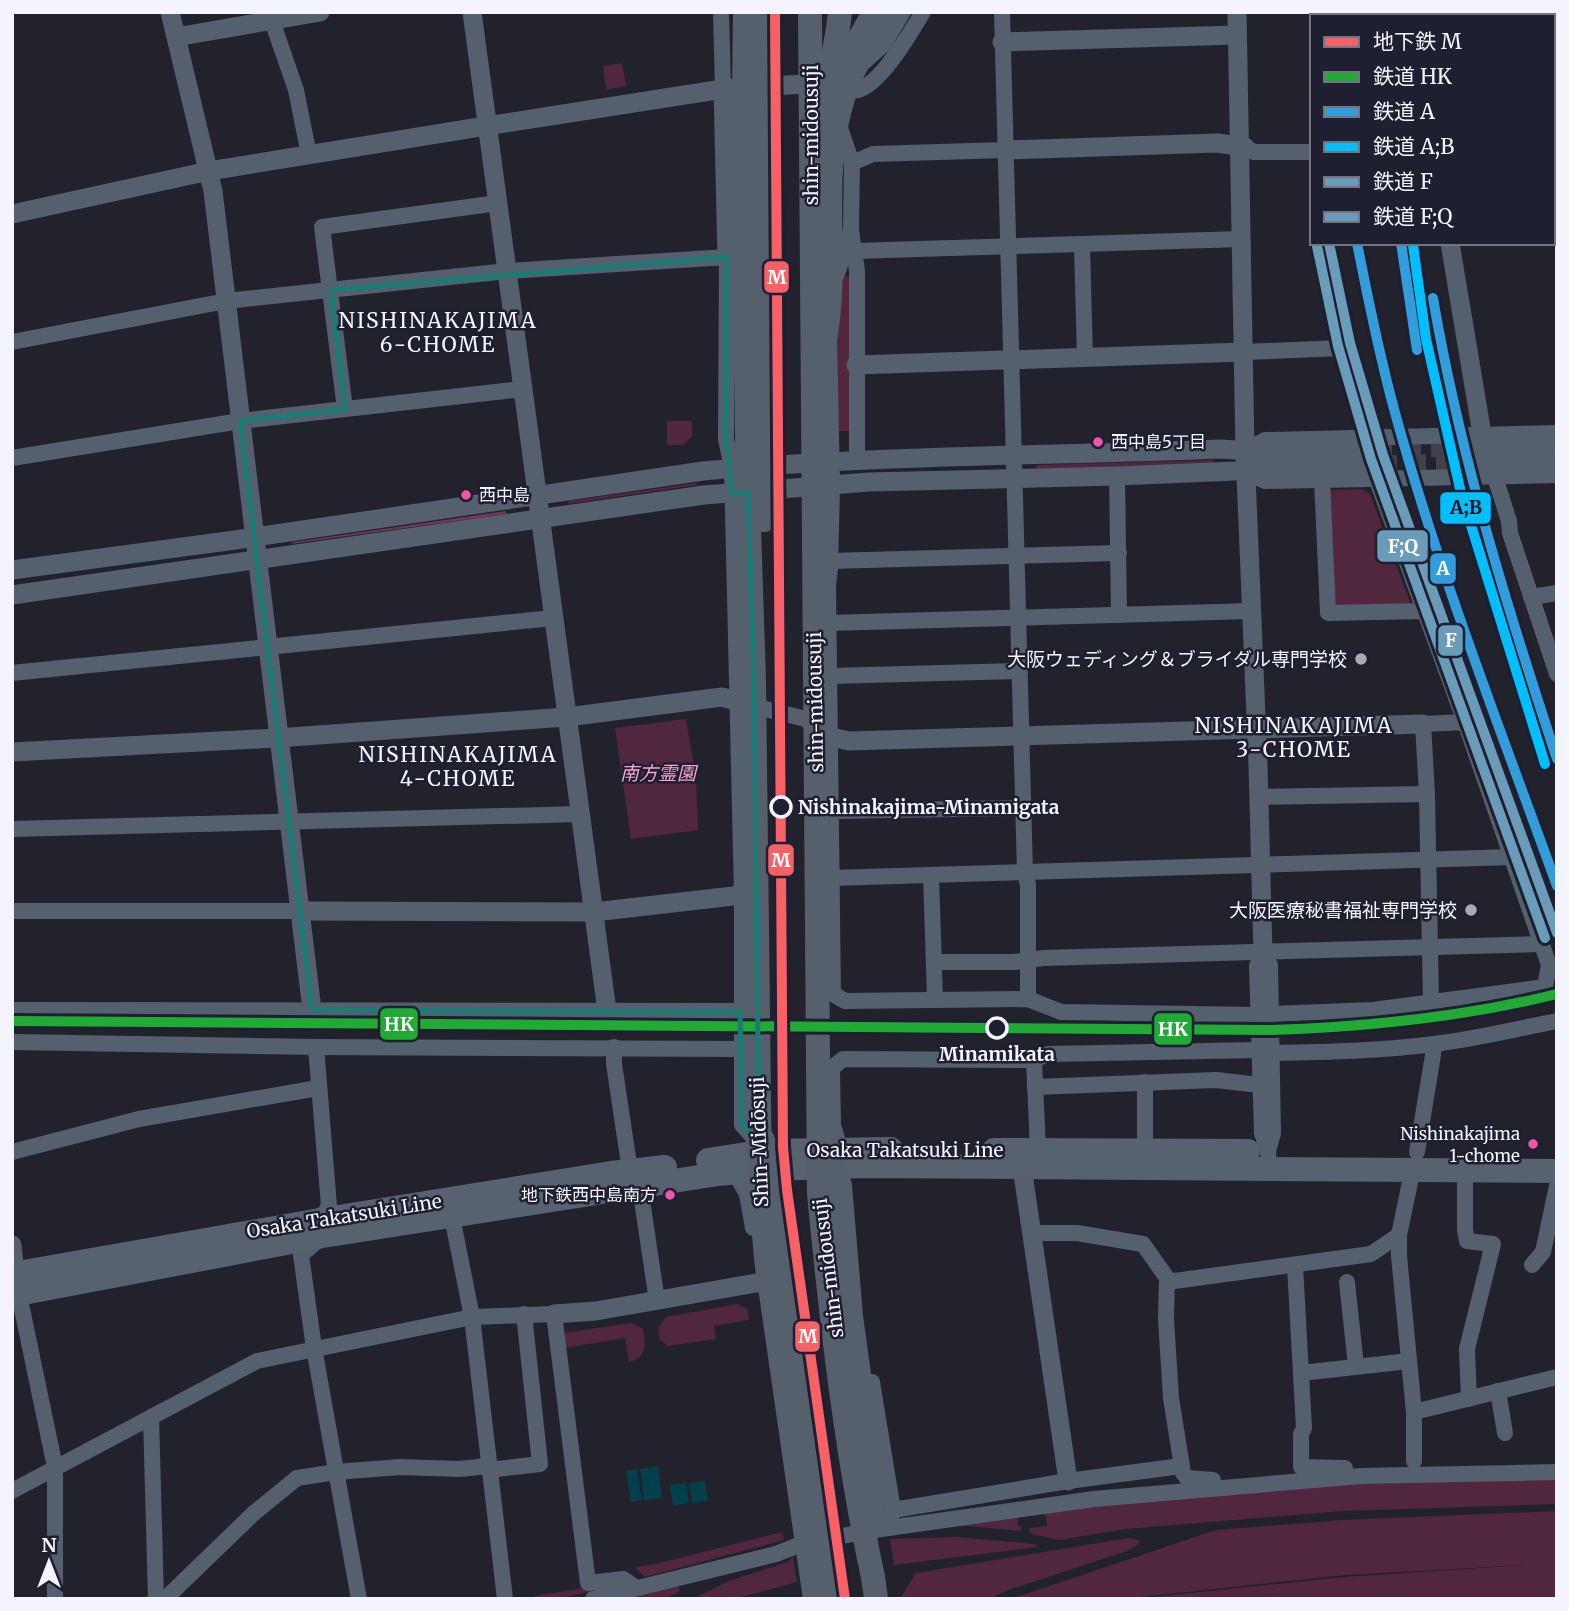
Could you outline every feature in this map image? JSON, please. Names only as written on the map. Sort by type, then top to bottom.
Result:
[{"type":"highway","points":[[754,681],[765,513],[765,12]]},
{"type":"highway","name":"shin-midousuji","points":[[810,12],[819,1193],[860,1515],[875,1588]]},
{"type":"highway","points":[[814,342],[827,303],[827,271],[820,233],[820,137],[840,12]]},
{"type":"highway","points":[[813,389],[826,337],[829,310],[831,173],[836,124],[851,75],[886,12]]},
{"type":"highway","points":[[735,14],[743,174],[754,681]]},
{"type":"highway","points":[[735,14],[732,88],[759,1125],[769,1160],[833,1599]]},
{"type":"highway","points":[[820,233],[813,267],[814,342],[823,462],[823,733],[817,854],[818,1125],[835,1163],[851,1316],[871,1457],[875,1588]]},
{"type":"highway","name":"Shin-Midōsuji","points":[[754,681],[757,1089],[762,1224],[816,1599]]},
{"type":"main road","name":"Osaka Takatsuki Line","points":[[1030,1158],[1144,1149],[1268,1159]]},
{"type":"main road","name":"Osaka Takatsuki Line","points":[[322,1228],[452,1217],[635,1179],[769,1160],[835,1163],[1030,1158],[1415,1160],[1557,1154]]},
{"type":"main road","name":"Osaka Takatsuki Line","points":[[15,1284],[611,1172],[635,1179],[734,1172],[769,1160]]},
{"type":"main road","name":"Osaka Takatsuki Line","points":[[1415,1160],[1465,1169],[1557,1171]]},
{"type":"street","points":[[170,12],[209,172],[312,1010]]},
{"type":"street","points":[[176,37],[269,16],[320,12]]},
{"type":"street","points":[[472,12],[607,1011]]},
{"type":"street","points":[[857,461],[857,271],[851,230],[852,163],[828,83],[870,12]]},
{"type":"street","points":[[828,83],[866,61],[884,44],[903,12]]},
{"type":"street","points":[[12,214],[209,172],[732,88],[828,83],[850,90],[860,90],[871,82],[898,52],[923,12]]},
{"type":"street","points":[[1002,12],[1023,808],[1025,873],[1028,885],[1028,999]]},
{"type":"street","points":[[1237,12],[1242,147],[1245,461],[1257,729],[1263,954],[1270,965],[1264,1014],[1273,1133],[1268,1159]]},
{"type":"street","points":[[735,14],[722,54],[732,88],[727,257],[726,439],[741,467]]},
{"type":"street","points":[[269,16],[296,90],[309,155]]},
{"type":"street","points":[[1002,42],[1237,35]]},
{"type":"street","points":[[1555,112],[1557,100]]},
{"type":"street","points":[[852,163],[873,154],[1217,144],[1242,147],[1254,152],[1310,152]]},
{"type":"street","points":[[1242,147],[1254,144],[1310,145]]},
{"type":"street","points":[[345,409],[322,226],[498,203]]},
{"type":"street","points":[[823,462],[827,303],[851,230]]},
{"type":"street","points":[[855,251],[1241,239]]},
{"type":"street","points":[[1082,245],[1085,358]]},
{"type":"street","points":[[1451,245],[1475,448]]},
{"type":"street","points":[[12,342],[226,301],[507,271],[727,257]]},
{"type":"street","points":[[856,365],[1343,348]]},
{"type":"street","points":[[12,458],[240,421],[522,388]]},
{"type":"street","points":[[1475,448],[1557,433]]},
{"type":"street","points":[[1245,461],[1265,440],[1475,448],[1557,445]]},
{"type":"street","points":[[1475,448],[1557,462]]},
{"type":"street","points":[[12,570],[741,467],[1221,449],[1245,461],[1265,481],[1322,480],[1376,464]]},
{"type":"street","points":[[12,595],[704,495],[869,482],[1117,477],[1245,461],[1376,464],[1494,477],[1557,475]]},
{"type":"street","points":[[823,487],[830,525],[822,556],[828,585],[829,676],[823,733],[832,811],[834,994],[845,1001],[1028,999],[1061,1012],[1264,1014],[1360,1011],[1545,987],[1549,965],[1465,722],[1423,611],[1376,464]]},
{"type":"street","points":[[1117,477],[1119,615]]},
{"type":"street","points":[[1494,477],[1557,674]]},
{"type":"street","points":[[1322,480],[1328,613],[1423,611]]},
{"type":"street","points":[[822,556],[1119,553]]},
{"type":"street","points":[[1531,597],[1557,593]]},
{"type":"street","points":[[828,623],[1251,611]]},
{"type":"street","points":[[12,673],[553,618]]},
{"type":"street","points":[[829,676],[1020,671]]},
{"type":"street","points":[[12,752],[567,717],[722,697],[806,719],[823,733],[849,741],[1465,722]]},
{"type":"street","points":[[746,704],[740,1012],[742,1125],[769,1160]]},
{"type":"street","points":[[1423,724],[1432,947],[1431,1003]]},
{"type":"street","points":[[1259,796],[1427,794]]},
{"type":"street","points":[[832,811],[1023,808]]},
{"type":"street","points":[[12,829],[580,814]]},
{"type":"street","points":[[817,854],[831,829]]},
{"type":"street","points":[[832,878],[1512,857]]},
{"type":"street","points":[[931,875],[935,999]]},
{"type":"street","points":[[12,911],[594,912],[742,895]]},
{"type":"street","points":[[934,962],[1541,944]]},
{"type":"street","points":[[12,1010],[740,1012]]},
{"type":"street","points":[[888,1528],[894,1510],[835,1163],[832,1068],[840,1060],[1034,1060],[1048,1054],[1341,1051],[1433,1044],[1557,1021]]},
{"type":"street","points":[[12,1042],[741,1049]]},
{"type":"street","points":[[1414,1461],[1413,1412],[1399,1235],[1415,1160],[1433,1044]]},
{"type":"street","points":[[316,1047],[329,1206],[322,1228],[301,1255],[314,1348],[359,1599]]},
{"type":"street","points":[[614,1047],[614,1064],[657,1301]]},
{"type":"street","points":[[1265,1052],[1261,1085],[1262,1133],[1268,1159]]},
{"type":"street","points":[[1034,1060],[1035,1087],[1030,1158],[1031,1233],[1068,1480]]},
{"type":"street","points":[[1035,1087],[1216,1080],[1261,1085]]},
{"type":"street","points":[[1144,1149],[1145,1082]]},
{"type":"street","points":[[12,1153],[139,1119],[318,1088]]},
{"type":"street","points":[[1465,1169],[1467,1241],[1493,1244],[1467,1349],[1469,1399]]},
{"type":"street","points":[[734,1172],[747,1194],[799,1545]]},
{"type":"street","points":[[1532,1265],[1543,1252],[1557,1186]]},
{"type":"street","points":[[452,1217],[472,1317],[505,1599]]},
{"type":"street","points":[[1031,1233],[1077,1233],[1143,1244],[1157,1261],[1167,1282],[1166,1319],[1171,1398],[1182,1473],[1187,1478],[1222,1480],[1230,1486]]},
{"type":"street","points":[[1167,1282],[1371,1254],[1399,1235]]},
{"type":"street","points":[[12,1245],[15,1284],[55,1467],[55,1599]]},
{"type":"street","points":[[1295,1266],[1304,1428],[1301,1434],[1301,1467],[1359,1469],[1361,1476]]},
{"type":"street","points":[[12,1492],[257,1361],[472,1317],[596,1311],[762,1282]]},
{"type":"street","points":[[1347,1282],[1356,1366]]},
{"type":"street","points":[[165,1599],[254,1513],[297,1478],[400,1467],[460,1469],[540,1464],[524,1314]]},
{"type":"street","points":[[554,1314],[588,1583],[624,1579],[635,1587]]},
{"type":"street","points":[[1301,1373],[1409,1361]]},
{"type":"street","points":[[1413,1412],[1557,1377]]},
{"type":"street","points":[[1498,1391],[1505,1433]]},
{"type":"street","points":[[151,1417],[156,1599]]},
{"type":"street","points":[[867,1531],[867,1483],[874,1459],[884,1450]]},
{"type":"street","points":[[894,1510],[1068,1480],[1181,1466]]},
{"type":"street","points":[[593,1599],[776,1554],[799,1545],[867,1531],[1094,1499],[1361,1476],[1557,1472]]},
{"type":"highlighted area","points":[[727,257],[726,439],[732,494],[748,493],[754,681],[759,1143],[742,1125],[740,1012],[312,1010],[240,421],[345,409],[331,290]]},
{"type":"green space","points":[[622,63],[626,86],[606,90],[603,66]]},
{"type":"green space","points":[[843,277],[851,279],[853,431],[838,431],[837,291]]},
{"type":"green space","points":[[667,421],[692,421],[692,437],[683,445],[667,445]]},
{"type":"green space","points":[[1214,460],[1214,464],[1036,467],[1037,465]]},
{"type":"green space","points":[[696,483],[697,485],[569,504],[568,501]]},
{"type":"green space","points":[[1363,489],[1370,494],[1410,602],[1406,608],[1331,610],[1327,494],[1331,490]]},
{"type":"green space","name":"南方霊園","points":[[686,719],[696,778],[698,830],[631,839],[615,728]]},
{"type":"green space","points":[[737,1304],[747,1309],[749,1320],[714,1326],[716,1339],[668,1346],[660,1340],[658,1328],[666,1317]]},
{"type":"green space","points":[[631,1323],[643,1329],[645,1340],[642,1354],[635,1360],[629,1362],[625,1338],[565,1348],[563,1333]]},
{"type":"green space","points":[[1557,1478],[1557,1504],[1343,1511],[1125,1529],[1059,1540],[1031,1534],[1029,1528],[1047,1526],[1045,1513],[1018,1516],[1021,1531],[957,1525],[958,1522],[1033,1512],[1182,1495],[1332,1485]]},
{"type":"green space","points":[[1557,1511],[1557,1599],[1133,1599],[1345,1577],[1527,1565],[1345,1575],[1120,1599],[1011,1599],[1216,1530],[1343,1520]]},
{"type":"green space","points":[[782,1532],[784,1540],[645,1577],[635,1567],[656,1564]]},
{"type":"green space","points":[[957,1537],[1034,1544],[1038,1547],[894,1565],[890,1539]]},
{"type":"green space","points":[[1129,1538],[1138,1540],[1139,1544],[1127,1551],[1008,1590],[989,1599],[900,1599],[916,1573]]},
{"type":"green space","points":[[793,1557],[797,1582],[734,1599],[692,1599],[729,1581],[788,1562]]},
{"type":"green space","points":[[677,1583],[680,1591],[664,1599],[620,1599]]},
{"type":"green space","points":[[611,1584],[612,1586],[562,1598],[535,1599],[534,1596]]},
{"type":"shaded area","points":[[506,511],[506,514],[290,544],[294,542]]},
{"type":"water","points":[[658,1466],[662,1498],[644,1500],[640,1469]]},
{"type":"water","points":[[637,1469],[642,1500],[631,1502],[626,1471]]},
{"type":"water","points":[[705,1481],[708,1501],[692,1503],[689,1483]]},
{"type":"water","points":[[686,1483],[689,1503],[673,1506],[670,1485]]},
{"type":"tunnel","points":[[1373,449],[1469,447]]},
{"type":"tunnel","points":[[1378,465],[1473,463]]},
{"type":"metro line","name":"M","points":[[775,12],[783,1147],[845,1599]]},
{"type":"rail line","name":"F","points":[[1329,245],[1350,343],[1383,455],[1557,933]]},
{"type":"rail line","name":"A","points":[[1357,245],[1383,368],[1411,470],[1471,649],[1557,886]]},
{"type":"rail line","name":"A","points":[[1401,245],[1417,350]]},
{"type":"rail line","name":"A;B","points":[[1413,245],[1426,339],[1461,493],[1545,764]]},
{"type":"rail line","name":"F;Q","points":[[1317,246],[1338,346],[1371,459],[1545,938]]},
{"type":"rail line","name":"A","points":[[1433,298],[1457,415],[1486,531],[1557,759]]},
{"type":"rail line","name":"HK","points":[[12,1021],[1271,1030],[1415,1020],[1557,994]]},
{"type":"place","name":"西中島5丁目","points":[[1098,442]]},
{"type":"place","name":"西中島","points":[[466,495]]},
{"type":"place","name":"大阪ウェディング＆ブライダル専門学校","points":[[1361,659]]},
{"type":"place","name":"Nishinakajima-Minamigata","points":[[781,807]]},
{"type":"place","name":"大阪医療秘書福祉専門学校","points":[[1471,910]]},
{"type":"place","name":"Minamikata","points":[[997,1028]]},
{"type":"place","name":"Nishinakajima 1-chome","points":[[1533,1144]]},
{"type":"place","name":"地下鉄西中島南方","points":[[670,1195]]},
{"type":"district","name":"NISHINAKAJIMA 6-CHOME","points":[[438,332]]},
{"type":"district","name":"NISHINAKAJIMA 3-CHOME","points":[[1294,737]]},
{"type":"district","name":"NISHINAKAJIMA 4-CHOME","points":[[458,766]]}]
